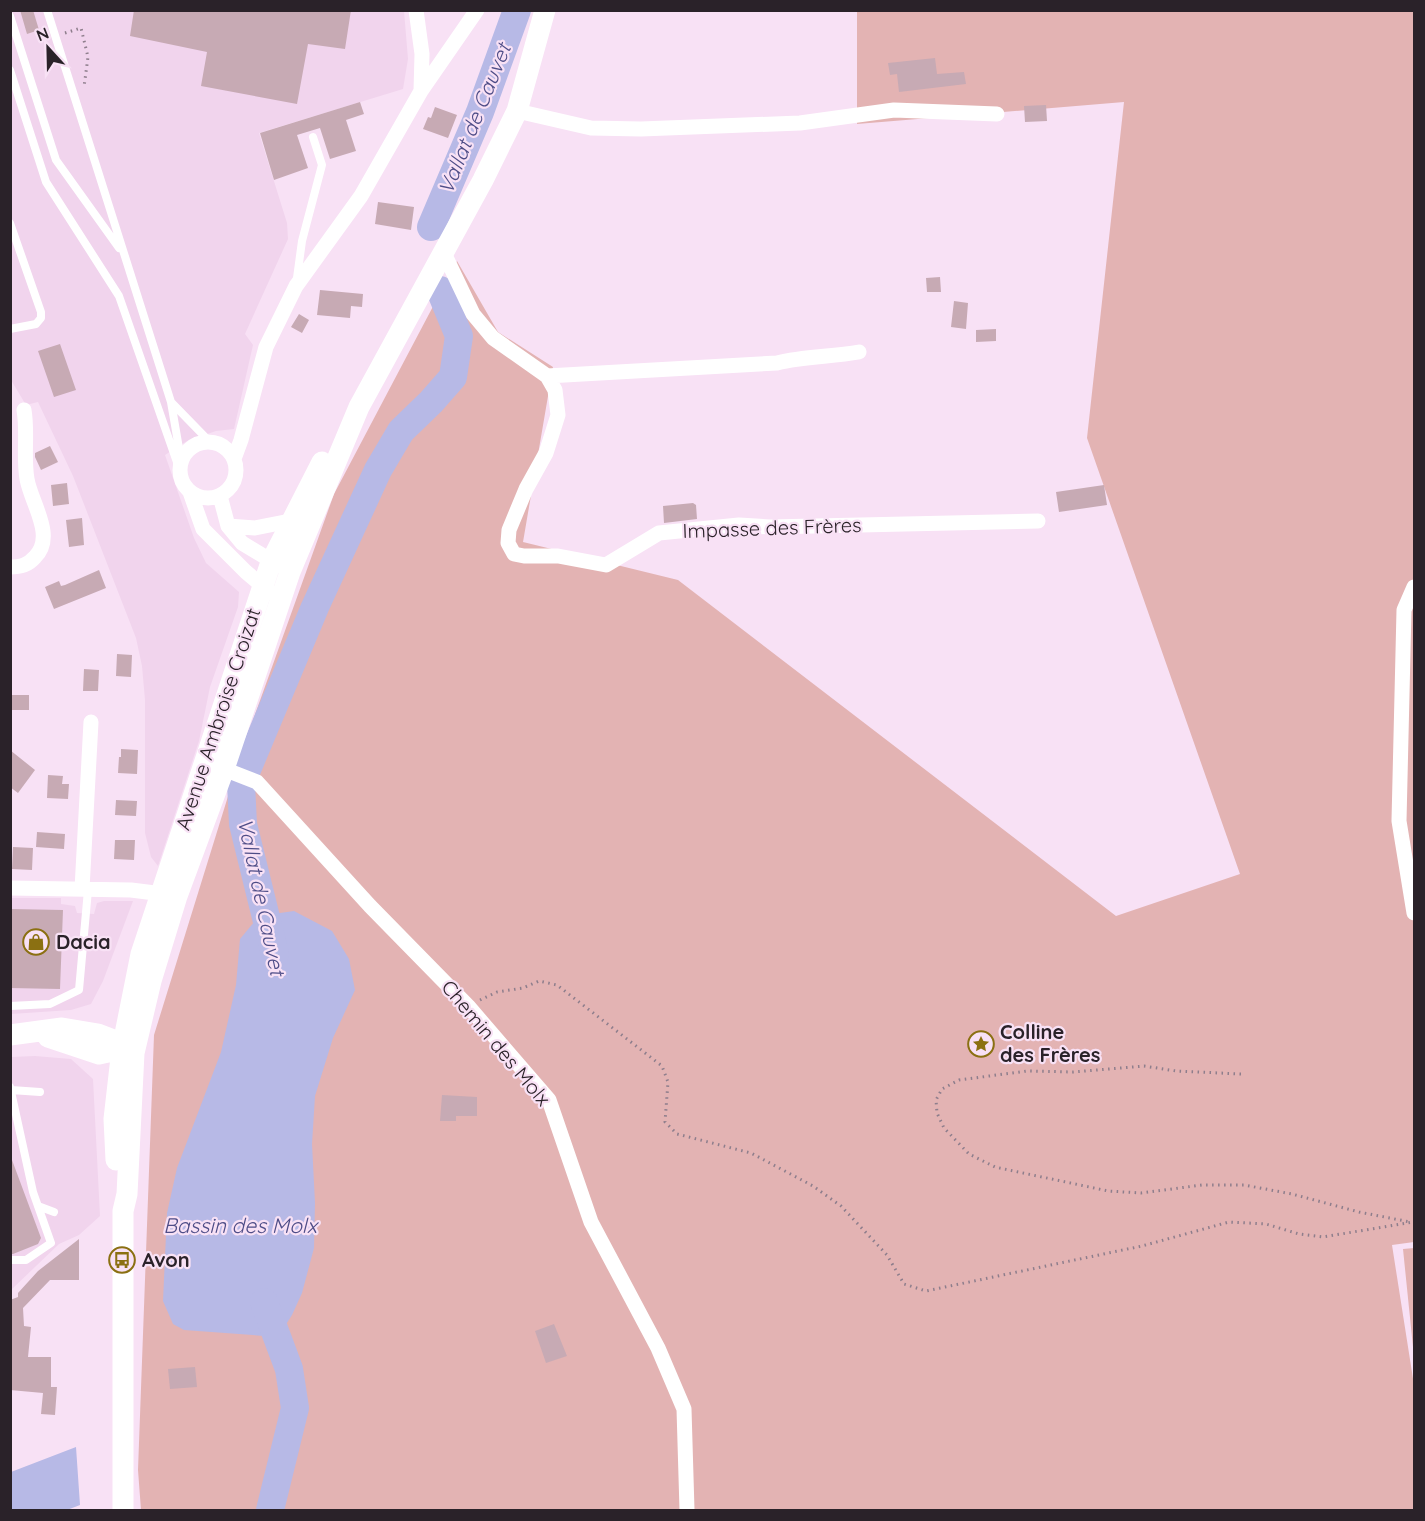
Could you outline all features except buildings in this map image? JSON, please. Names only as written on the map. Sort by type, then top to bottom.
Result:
[{"type":"main road","name":"Avenue Ambroise Croizat","points":[[229,771],[262,586],[271,562],[290,521],[323,461],[359,407],[517,111],[545,10]]},
{"type":"main road","name":"Avenue Ambroise Croizat","points":[[119,1507],[123,1210],[117,1195],[114,1119],[128,1051],[141,954],[229,771],[290,572],[359,407]]},
{"type":"main road","points":[[10,1035],[62,1028],[98,1034],[111,1039],[128,1051]]},
{"type":"street","points":[[416,10],[422,54],[421,91]]},
{"type":"street","points":[[190,492],[205,498],[220,496],[232,484],[235,476],[234,459],[266,347],[296,286],[361,196],[421,91],[477,10]]},
{"type":"street","points":[[517,111],[591,129],[801,123],[894,110],[997,114]]},
{"type":"street","points":[[444,251],[473,314],[493,338],[548,376],[777,363],[797,357],[837,356],[860,352]]},
{"type":"street","name":"Impasse des Frères","points":[[548,376],[555,390],[558,415],[546,453],[526,489],[509,530],[508,543],[514,554],[558,556],[606,565],[659,533],[739,525],[770,527],[1038,521]]},
{"type":"street","points":[[10,567],[23,566],[32,561],[42,550],[43,534],[27,481],[24,410]]},
{"type":"street","points":[[234,459],[224,447],[210,442],[193,446],[186,452],[180,464],[184,485],[190,492],[202,528],[262,586],[281,600]]},
{"type":"street","points":[[220,496],[228,526],[242,543],[290,572]]},
{"type":"street","points":[[228,526],[255,528],[290,521]]},
{"type":"street","points":[[1414,587],[1404,610],[1399,821],[1414,913]]},
{"type":"street","points":[[85,889],[91,722]]},
{"type":"street","name":"Chemin des Molx","points":[[229,771],[257,782],[370,906],[468,1006],[549,1100],[591,1222],[658,1347],[684,1409],[687,1510]]},
{"type":"street","points":[[10,888],[85,889],[168,894]]},
{"type":"lane","points":[[47,10],[171,402],[180,464]]},
{"type":"lane","points":[[10,16],[56,160],[124,254]]},
{"type":"lane","points":[[10,70],[46,182],[119,296],[180,464]]},
{"type":"lane","points":[[296,286],[302,241],[322,165],[313,137]]},
{"type":"lane","points":[[10,223],[41,312],[41,318],[36,324],[10,329]]},
{"type":"lane","points":[[171,402],[210,442]]},
{"type":"lane","points":[[10,1006],[50,1004],[79,990],[85,889]]},
{"type":"lane","points":[[10,1260],[26,1260],[51,1243],[38,1206],[11,1088],[40,1092]]},
{"type":"lane","points":[[38,1206],[54,1212]]},
{"type":"path","points":[[468,1006],[497,992],[523,988],[538,981],[557,985],[662,1066],[668,1082],[665,1122],[677,1134],[751,1153],[813,1186],[841,1206],[887,1255],[904,1284],[926,1291],[1142,1246],[1229,1222],[1266,1224],[1299,1234],[1323,1237],[1414,1222]]},
{"type":"path","points":[[1241,1074],[1176,1071],[1144,1066],[1073,1072],[1028,1071],[959,1080],[942,1089],[936,1100],[936,1113],[944,1128],[969,1154],[995,1167],[1108,1191],[1141,1193],[1202,1185],[1244,1185],[1292,1194],[1359,1212],[1414,1222]]},
{"type":"shaded area","points":[[11,11],[404,11],[408,59],[403,89],[259,133],[287,223],[288,239],[245,334],[253,345],[234,429],[216,431],[187,441],[165,455],[194,538],[206,563],[239,592],[238,607],[210,687],[199,741],[158,866],[151,857],[145,833],[145,700],[142,666],[136,638],[73,476],[38,402],[26,405],[11,380]]},
{"type":"shaded area","points":[[857,11],[1414,11],[1414,1242],[1392,1245],[1414,1385],[1414,1510],[141,1510],[138,1470],[154,1035],[243,748],[334,494],[457,261],[498,332],[553,367],[523,542],[678,580],[1116,916],[1240,874],[1087,438],[1124,102],[857,124]]},
{"type":"shaded area","points":[[11,898],[61,898],[61,904],[75,906],[77,913],[94,914],[97,903],[133,901],[103,981],[91,1004],[71,1010],[11,1014]]},
{"type":"shaded area","points":[[11,1057],[71,1059],[93,1079],[100,1216],[79,1235],[59,1244],[11,1290]]},
{"type":"shaded area","points":[[1414,1248],[1414,1357],[1403,1249]]},
{"type":"water","name":"Bassin des Molx","points":[[294,911],[332,931],[349,959],[355,990],[333,1038],[315,1096],[312,1144],[315,1203],[314,1248],[302,1293],[278,1337],[184,1330],[173,1324],[163,1301],[167,1213],[177,1168],[221,1052],[236,985],[240,939],[259,916]]},
{"type":"water","points":[[76,1447],[80,1505],[67,1510],[11,1510],[11,1472]]},
{"type":"waterway","name":"Vallat de Cauvet","points":[[431,227],[480,112],[517,10]]},
{"type":"waterway","name":"Vallat de Cauvet","points":[[275,954],[243,824],[241,784],[315,607],[378,470],[401,431],[453,377],[459,336],[440,290]]},
{"type":"waterway","name":"Vallat de Cauvet","points":[[264,1302],[289,1369],[295,1408],[270,1510]]},
{"type":"place","name":"Dacia","points":[[36,942]]},
{"type":"place","name":"Colline des Frères","points":[[981,1044]]},
{"type":"place","name":"Avon","points":[[122,1260]]}]
